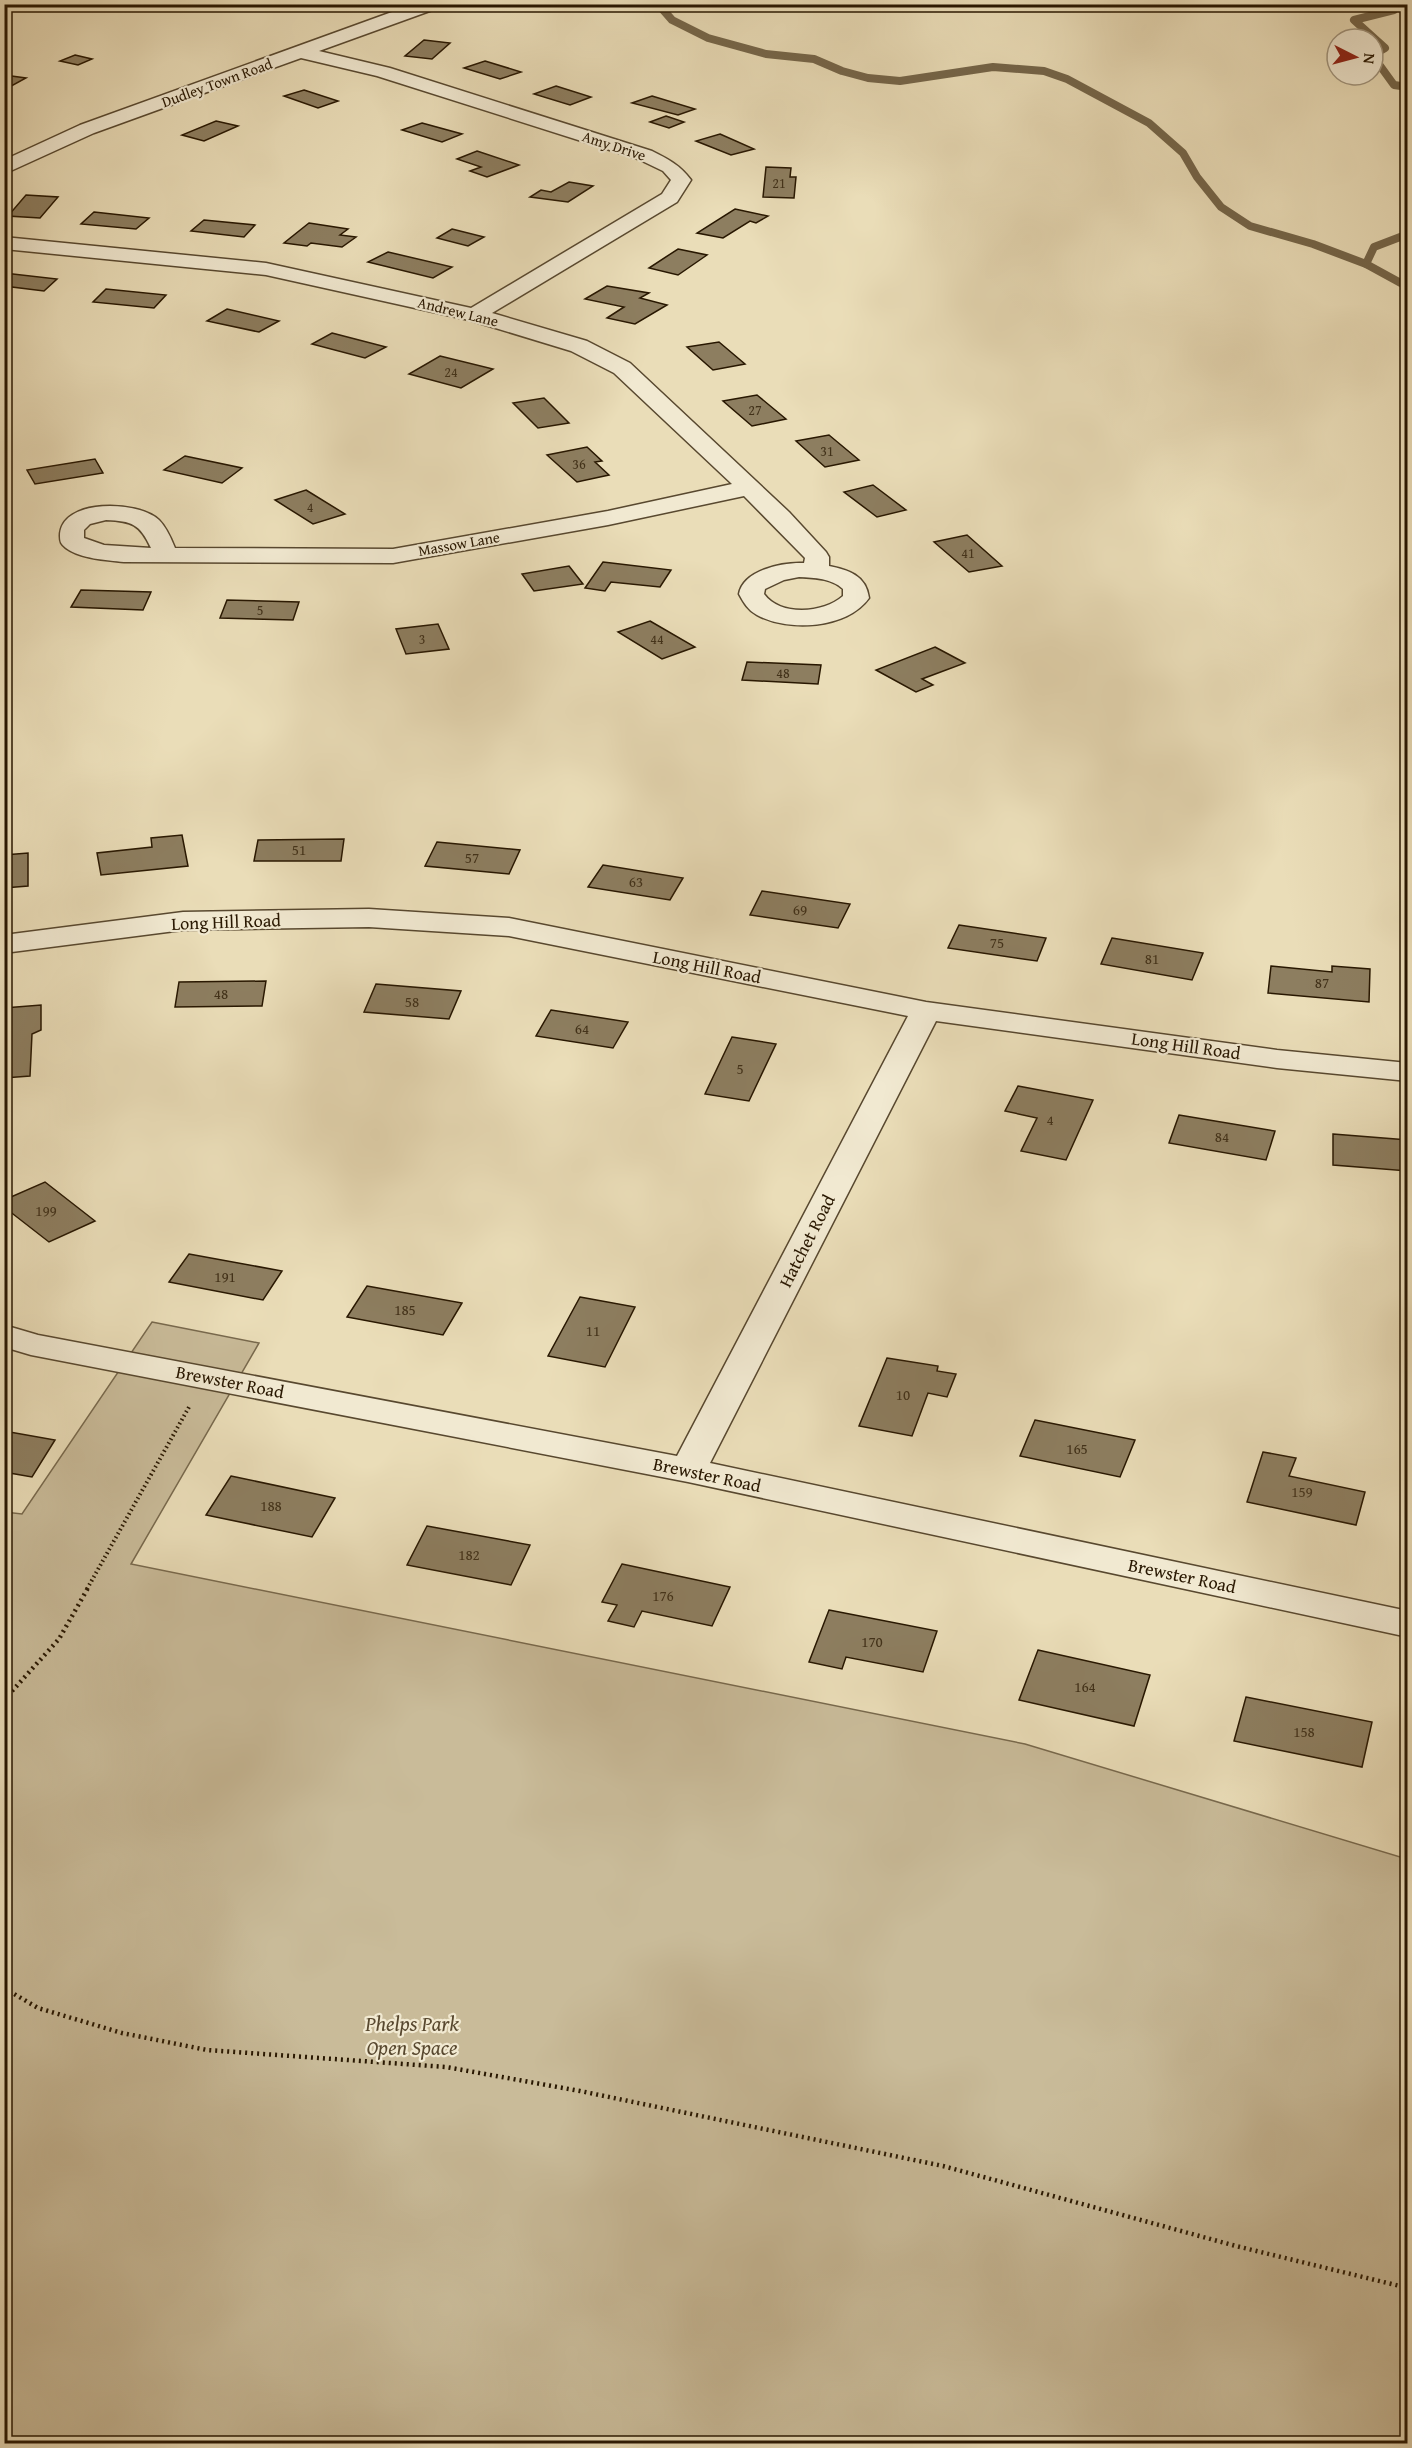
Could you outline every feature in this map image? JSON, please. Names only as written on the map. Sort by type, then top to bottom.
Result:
[{"type":"street","name":"Dudley Town Road","points":[[4,168],[87,129],[432,4]]},
{"type":"street","name":"Amy Drive","points":[[302,52],[383,72],[645,155],[670,167],[681,180],[670,198],[474,315]]},
{"type":"street","name":"Andrew Lane","points":[[4,243],[266,269],[474,315],[579,346],[622,368],[780,517],[817,557],[816,571]]},
{"type":"street","name":"Massow Lane","points":[[166,554],[393,556],[608,518],[748,488]]},
{"type":"street","name":"Long Hill Road","points":[[4,944],[183,921],[369,918],[509,927],[926,1011],[1277,1059],[1407,1072]]},
{"type":"street","name":"Hatchet Road","points":[[688,1470],[926,1011]]},
{"type":"street","name":"Brewster Road","points":[[4,1335],[31,1344],[688,1470],[1407,1624]]},
{"type":"path","points":[[4,1700],[59,1639],[122,1530],[193,1399]]},
{"type":"path","points":[[4,1988],[38,2008],[122,2033],[207,2050],[446,2067],[580,2091],[943,2166],[1236,2246],[1407,2288]]},
{"type":"green space","name":"Phelps Park Open Space","points":[[152,1322],[259,1343],[131,1564],[1025,1744],[1407,1859],[1407,2443],[5,2444],[5,1512],[22,1514]]},
{"type":"building","points":[[1025,4],[1082,4],[1082,8],[1025,6]]},
{"type":"building","points":[[1142,4],[1207,4],[1157,9],[1146,8]]},
{"type":"building","points":[[424,40],[450,43],[432,59],[405,56]]},
{"type":"building","points":[[75,55],[92,59],[78,65],[60,61]]},
{"type":"building","points":[[485,61],[521,72],[500,79],[464,68]]},
{"type":"building","points":[[4,75],[26,78],[4,90]]},
{"type":"building","points":[[556,86],[591,97],[570,105],[534,94]]},
{"type":"building","points":[[304,90],[338,101],[318,108],[284,96]]},
{"type":"building","points":[[652,96],[695,109],[678,115],[632,103]]},
{"type":"building","points":[[666,116],[684,122],[669,128],[650,122]]},
{"type":"building","points":[[216,121],[238,126],[204,141],[182,135]]},
{"type":"building","points":[[422,123],[462,134],[442,142],[402,130]]},
{"type":"building","points":[[720,134],[754,149],[731,155],[696,141]]},
{"type":"building","points":[[477,151],[519,165],[487,177],[470,171],[481,167],[457,159]]},
{"type":"building","points":[[766,167],[791,168],[790,177],[796,177],[794,198],[763,197]]},
{"type":"building","points":[[569,182],[593,186],[568,202],[530,197],[541,190],[551,192]]},
{"type":"building","points":[[26,195],[58,197],[40,218],[8,216]]},
{"type":"building","points":[[735,209],[768,216],[756,223],[750,221],[723,238],[697,233]]},
{"type":"building","points":[[94,212],[149,218],[136,229],[81,224]]},
{"type":"building","points":[[204,220],[255,225],[244,237],[191,231]]},
{"type":"building","points":[[309,223],[348,229],[340,235],[356,237],[342,247],[311,243],[307,246],[284,243]]},
{"type":"building","points":[[452,229],[484,237],[468,246],[437,238]]},
{"type":"building","points":[[678,249],[707,255],[678,275],[649,268]]},
{"type":"building","points":[[388,252],[452,267],[433,278],[368,262]]},
{"type":"building","points":[[4,273],[57,279],[44,291],[4,286]]},
{"type":"building","points":[[607,286],[649,293],[640,298],[667,305],[635,324],[607,318],[624,307],[585,299]]},
{"type":"building","points":[[106,289],[166,295],[154,308],[93,302]]},
{"type":"building","points":[[227,309],[279,321],[259,332],[207,321]]},
{"type":"building","points":[[332,333],[386,347],[365,358],[312,344]]},
{"type":"building","points":[[719,342],[745,364],[713,370],[687,347]]},
{"type":"building","points":[[440,356],[493,369],[461,388],[409,374]]},
{"type":"building","points":[[757,395],[786,419],[752,426],[723,401]]},
{"type":"building","points":[[544,398],[569,423],[538,428],[513,403]]},
{"type":"building","points":[[829,435],[859,460],[825,467],[796,441]]},
{"type":"building","points":[[587,447],[602,461],[595,462],[609,475],[577,482],[547,455]]},
{"type":"building","points":[[185,456],[242,468],[222,483],[164,470]]},
{"type":"building","points":[[95,459],[103,473],[35,484],[27,470]]},
{"type":"building","points":[[873,485],[906,510],[877,517],[844,492]]},
{"type":"building","points":[[306,490],[345,514],[313,524],[275,500]]},
{"type":"building","points":[[967,535],[1002,566],[969,572],[934,542]]},
{"type":"building","points":[[603,562],[671,570],[660,587],[611,582],[605,591],[585,588]]},
{"type":"building","points":[[569,566],[583,584],[534,591],[522,574]]},
{"type":"building","points":[[81,590],[151,592],[143,610],[71,607]]},
{"type":"building","points":[[227,600],[299,602],[293,620],[220,618]]},
{"type":"building","points":[[650,621],[695,647],[662,659],[618,632]]},
{"type":"building","points":[[438,624],[449,649],[406,654],[396,629]]},
{"type":"building","points":[[935,647],[965,663],[922,679],[933,685],[916,692],[876,670]]},
{"type":"building","points":[[747,662],[821,665],[818,684],[742,680]]},
{"type":"building","points":[[182,835],[188,866],[101,875],[97,853],[152,847],[151,838]]},
{"type":"building","points":[[344,839],[341,861],[254,861],[258,840]]},
{"type":"building","points":[[437,842],[520,850],[509,874],[425,866]]},
{"type":"building","points":[[28,853],[28,886],[4,888],[4,855]]},
{"type":"building","points":[[603,865],[683,878],[670,900],[588,887]]},
{"type":"building","points":[[762,891],[850,904],[838,928],[750,915]]},
{"type":"building","points":[[959,925],[1046,938],[1037,961],[948,948]]},
{"type":"building","points":[[1112,938],[1203,953],[1192,980],[1101,964]]},
{"type":"building","points":[[1271,966],[1332,972],[1332,966],[1370,969],[1369,1002],[1268,993]]},
{"type":"building","points":[[266,981],[262,1006],[175,1007],[179,982]]},
{"type":"building","points":[[376,984],[461,991],[449,1019],[364,1012]]},
{"type":"building","points":[[41,1005],[41,1030],[32,1034],[30,1076],[4,1078],[4,1008]]},
{"type":"building","points":[[551,1010],[628,1022],[613,1048],[536,1036]]},
{"type":"building","points":[[732,1037],[776,1044],[749,1101],[705,1094]]},
{"type":"building","points":[[1018,1086],[1093,1100],[1066,1160],[1021,1151],[1037,1118],[1005,1111]]},
{"type":"building","points":[[1179,1115],[1275,1131],[1266,1160],[1169,1143]]},
{"type":"building","points":[[1333,1134],[1408,1140],[1408,1171],[1333,1165]]},
{"type":"building","points":[[45,1182],[95,1221],[49,1242],[4,1207],[4,1200]]},
{"type":"building","points":[[189,1254],[282,1271],[263,1300],[169,1282]]},
{"type":"building","points":[[367,1286],[462,1303],[443,1335],[347,1317]]},
{"type":"building","points":[[580,1297],[635,1307],[605,1367],[548,1356]]},
{"type":"building","points":[[887,1358],[938,1366],[937,1371],[956,1374],[947,1397],[928,1393],[912,1436],[859,1426]]},
{"type":"building","points":[[1035,1420],[1135,1440],[1120,1477],[1020,1456]]},
{"type":"building","points":[[4,1431],[55,1440],[32,1477],[4,1472]]},
{"type":"building","points":[[1263,1452],[1296,1458],[1289,1476],[1365,1492],[1356,1525],[1247,1502]]},
{"type":"building","points":[[231,1476],[335,1498],[312,1537],[206,1515]]},
{"type":"building","points":[[427,1526],[530,1545],[511,1585],[407,1565]]},
{"type":"building","points":[[622,1564],[730,1587],[712,1626],[642,1611],[634,1627],[608,1621],[617,1605],[602,1602]]},
{"type":"building","points":[[829,1610],[937,1631],[923,1672],[846,1657],[842,1669],[809,1662]]},
{"type":"building","points":[[1038,1650],[1150,1675],[1134,1726],[1019,1700]]},
{"type":"building","points":[[1246,1697],[1372,1722],[1362,1767],[1234,1741]]},
{"type":"waterway","points":[[658,4],[672,20],[708,38],[766,54],[814,59],[842,71],[868,78],[900,81],[993,67],[1044,71],[1067,79],[1149,123],[1183,153],[1197,177],[1221,207],[1250,226],[1313,244],[1366,264]]},
{"type":"waterway","points":[[1362,27],[1354,20],[1394,10],[1395,4]]},
{"type":"waterway","points":[[1385,73],[1394,85],[1408,87]]},
{"type":"waterway","points":[[1408,137],[1405,141],[1408,141]]},
{"type":"waterway","points":[[1366,264],[1374,247],[1408,234]]},
{"type":"waterway","points":[[1366,264],[1408,287]]}]
